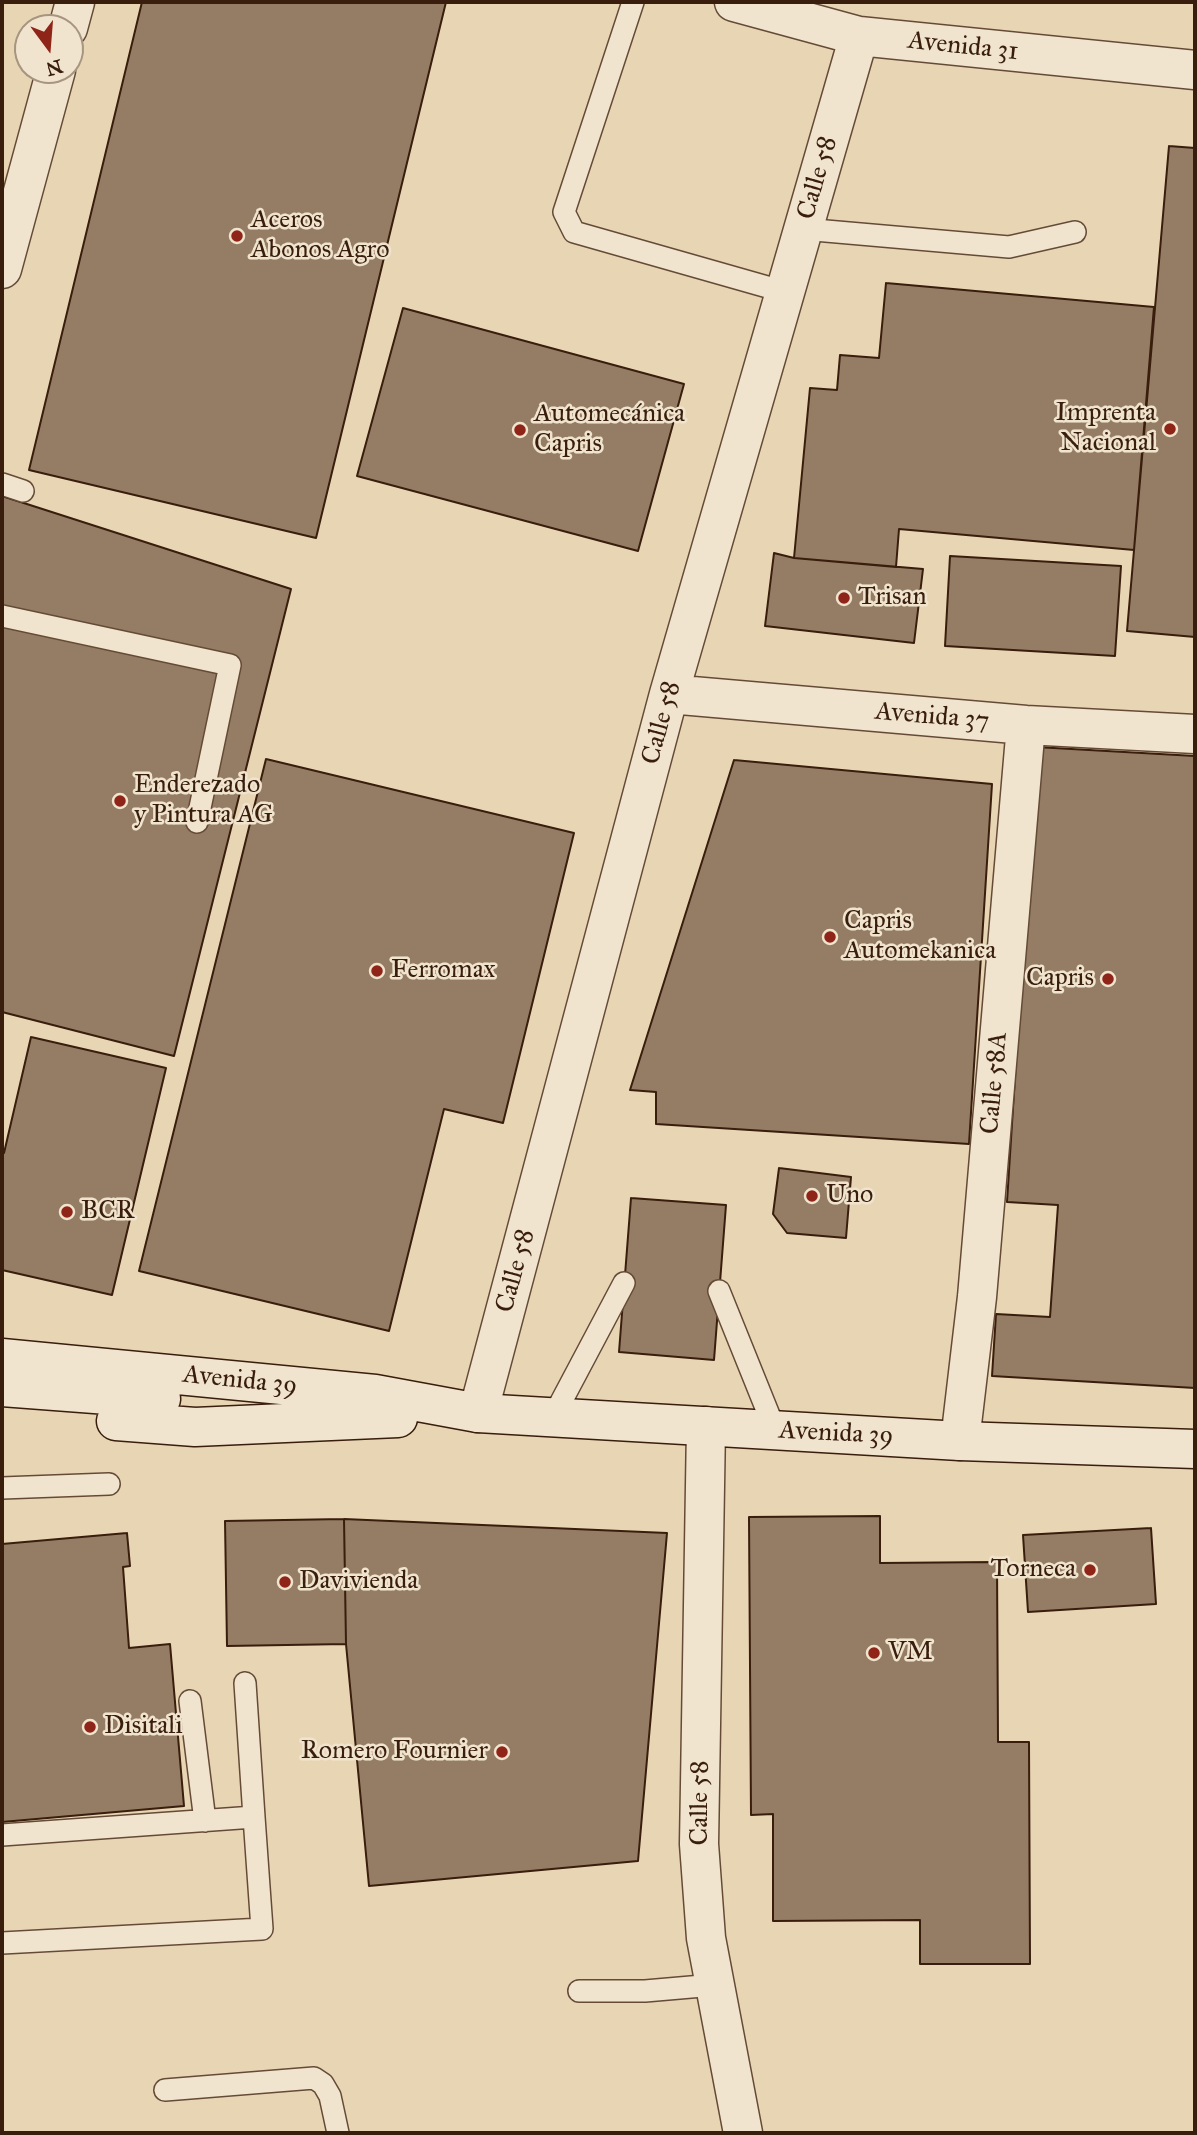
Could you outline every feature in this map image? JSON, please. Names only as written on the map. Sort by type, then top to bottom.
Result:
[{"type":"street","name":"Avenida 31","points":[[734,2],[859,36],[1195,70]]},
{"type":"street","name":"Calle 58","points":[[478,1413],[670,694],[859,36]]},
{"type":"street","points":[[2,269],[52,84]]},
{"type":"street","name":"Avenida 37","points":[[670,694],[1026,725],[1195,734]]},
{"type":"street","name":"Calle 58A","points":[[960,1441],[977,1297],[1026,725]]},
{"type":"street","points":[[2,1338],[201,1360],[387,1406]]},
{"type":"street","name":"Avenida 39","points":[[2,1358],[387,1406]]},
{"type":"street","name":"Avenida 39","points":[[2,1387],[387,1406],[552,1419],[960,1441],[1195,1449]]},
{"type":"street","points":[[2,1413],[195,1427],[387,1406]]},
{"type":"street","name":"Calle 58","points":[[706,1426],[699,1844],[706,1938],[743,2133]]},
{"type":"lane","points":[[633,2],[564,212],[574,232],[785,292]]},
{"type":"lane","points":[[803,229],[1009,247],[1075,232]]},
{"type":"lane","points":[[2,484],[23,491]]},
{"type":"lane","points":[[2,616],[230,665],[197,822]]},
{"type":"lane","points":[[552,1419],[624,1283]]},
{"type":"lane","points":[[719,1292],[775,1430]]},
{"type":"lane","points":[[2,1488],[109,1484]]},
{"type":"lane","points":[[2,1943],[262,1929],[245,1683]]},
{"type":"lane","points":[[190,1701],[205,1821]]},
{"type":"lane","points":[[2,1835],[254,1817]]},
{"type":"lane","points":[[579,1991],[645,1991],[714,1985]]},
{"type":"lane","points":[[165,2090],[314,2078],[323,2084],[330,2096],[338,2133]]},
{"type":"building","name":"Aceros Abonos Agro","points":[[142,2],[446,2],[316,538],[29,470]]},
{"type":"building","name":"Imprenta Nacional","points":[[1169,146],[1195,148],[1195,637],[1127,631]]},
{"type":"building","points":[[886,283],[1154,307],[1134,550],[899,529],[896,567],[794,558],[810,388],[837,390],[840,355],[879,358]]},
{"type":"building","name":"Automecánica Capris","points":[[403,308],[684,384],[638,551],[357,476]]},
{"type":"building","name":"Enderezado y Pintura AG","points":[[2,496],[291,589],[174,1056],[2,1012]]},
{"type":"building","name":"Trisan","points":[[774,553],[794,558],[923,569],[914,643],[765,626]]},
{"type":"building","points":[[950,556],[1121,566],[1115,656],[945,646]]},
{"type":"building","name":"Capris","points":[[1036,747],[1195,756],[1195,1388],[992,1376],[996,1314],[1050,1317],[1058,1205],[1007,1202]]},
{"type":"building","name":"Ferromax","points":[[266,759],[574,833],[503,1123],[444,1109],[389,1331],[139,1271]]},
{"type":"building","name":"Capris Automekanica","points":[[734,760],[992,784],[969,1144],[656,1124],[656,1092],[630,1090]]},
{"type":"building","name":"BCR","points":[[31,1037],[166,1068],[112,1295],[2,1270],[2,1153]]},
{"type":"building","name":"Uno","points":[[779,1168],[851,1177],[846,1238],[787,1233],[773,1214]]},
{"type":"building","points":[[631,1198],[726,1205],[714,1360],[619,1352]]},
{"type":"building","name":"VM","points":[[880,1516],[880,1563],[997,1562],[998,1742],[1029,1742],[1030,1964],[920,1964],[920,1920],[773,1921],[773,1814],[751,1815],[749,1517]]},
{"type":"building","name":"Davivienda","points":[[344,1519],[346,1644],[227,1646],[225,1521]]},
{"type":"building","name":"Romero Fournier","points":[[344,1519],[667,1533],[638,1861],[369,1886],[346,1644]]},
{"type":"building","name":"Torneca","points":[[1151,1528],[1156,1604],[1028,1612],[1023,1535]]},
{"type":"building","name":"Disitali","points":[[127,1533],[130,1566],[123,1567],[129,1648],[170,1644],[184,1806],[2,1822],[2,1544]]},
{"type":"place","name":"Aceros Abonos Agro","points":[[237,236]]},
{"type":"place","name":"Imprenta Nacional","points":[[1170,429]]},
{"type":"place","name":"Automecánica Capris","points":[[520,430]]},
{"type":"place","name":"Trisan","points":[[844,598]]},
{"type":"place","name":"Enderezado y Pintura AG","points":[[120,801]]},
{"type":"place","name":"Capris Automekanica","points":[[830,937]]},
{"type":"place","name":"Ferromax","points":[[377,971]]},
{"type":"place","name":"Capris","points":[[1108,979]]},
{"type":"place","name":"Uno","points":[[812,1196]]},
{"type":"place","name":"BCR","points":[[67,1212]]},
{"type":"place","name":"Torneca","points":[[1090,1570]]},
{"type":"place","name":"Davivienda","points":[[285,1582]]},
{"type":"place","name":"VM","points":[[874,1653]]},
{"type":"place","name":"Disitali","points":[[90,1727]]},
{"type":"place","name":"Romero Fournier","points":[[502,1752]]}]
